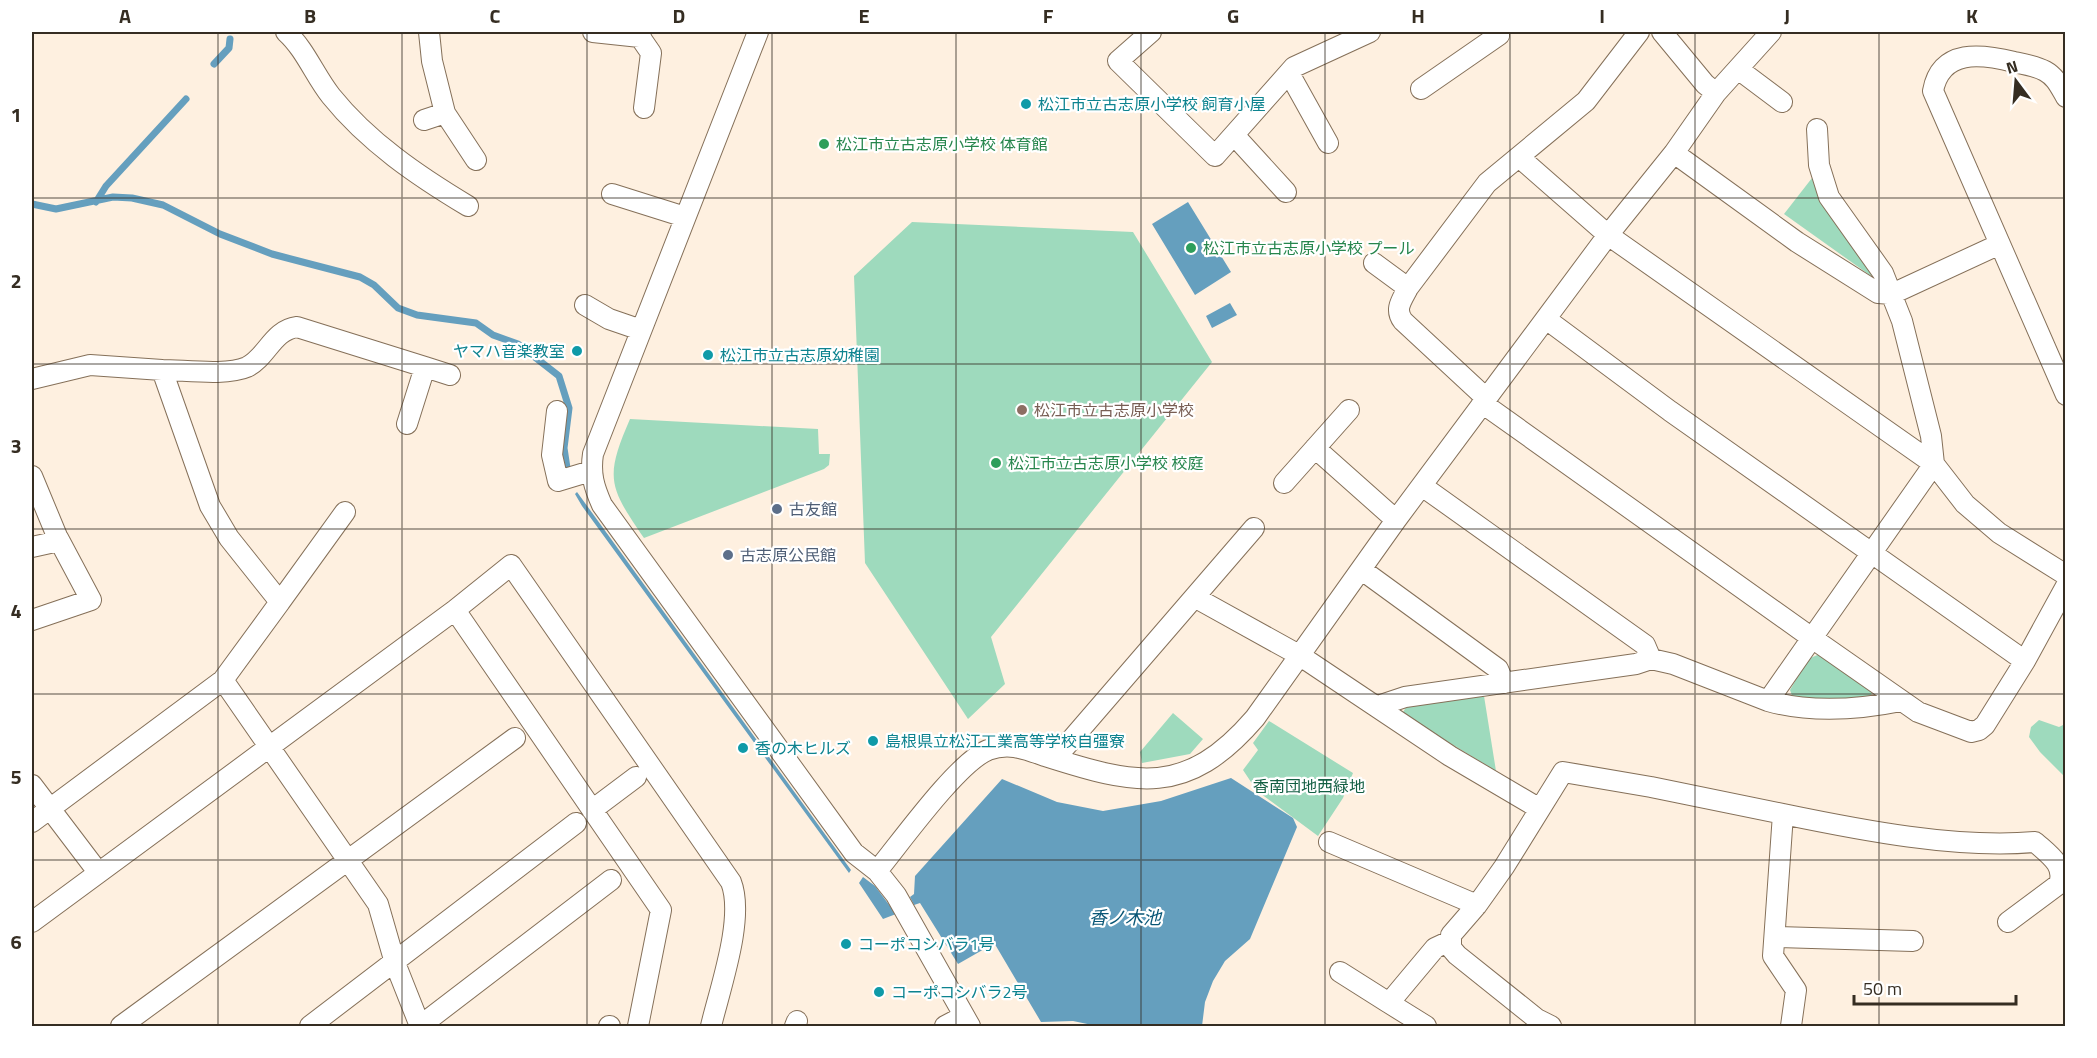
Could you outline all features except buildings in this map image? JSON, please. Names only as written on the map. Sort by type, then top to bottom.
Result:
[{"type":"street","points":[[286,32],[295,41],[332,96],[358,124],[424,179],[468,206]]},
{"type":"street","points":[[429,32],[432,61],[445,114],[476,160]]},
{"type":"street","points":[[593,32],[640,34],[651,53],[644,108]]},
{"type":"street","points":[[758,32],[593,454],[591,471],[594,487],[602,505],[854,854],[878,871],[896,895],[967,1021],[945,1026]]},
{"type":"street","points":[[1151,32],[1118,61],[1215,156],[1294,68],[1370,32]]},
{"type":"street","points":[[1421,89],[1499,35],[1498,32]]},
{"type":"street","points":[[1640,32],[1586,101],[1487,183],[1408,288],[1398,309],[1403,321],[1484,400],[1918,712],[1971,732],[1979,730],[2025,661],[2066,586]]},
{"type":"street","points":[[1662,32],[1705,84],[1716,93]]},
{"type":"street","points":[[878,871],[963,767],[978,755],[1004,746],[1015,746],[1097,772],[1132,780],[1166,776],[1186,770],[1221,753],[1233,743],[1255,718],[1396,520],[1608,235],[1674,153],[1716,93],[1771,32]]},
{"type":"street","points":[[2066,97],[2058,83],[2045,71],[1984,54],[1964,56],[1952,62],[1935,81],[1935,99],[2000,244],[2059,361],[2066,395]]},
{"type":"street","points":[[1738,69],[1782,102]]},
{"type":"street","points":[[1288,73],[1328,143]]},
{"type":"street","points":[[424,120],[445,114]]},
{"type":"street","points":[[1768,701],[1934,464],[1931,436],[1902,321],[1883,273],[1829,198],[1819,165],[1817,129]]},
{"type":"street","points":[[1234,135],[1286,192]]},
{"type":"street","points":[[1674,153],[1859,283],[1878,293],[1892,294],[2000,244]]},
{"type":"street","points":[[1519,157],[1608,235],[1934,464],[1965,504],[1998,533],[2066,575]]},
{"type":"street","points":[[612,194],[685,217]]},
{"type":"street","points":[[1374,263],[1408,288]]},
{"type":"street","points":[[585,305],[609,319],[641,330]]},
{"type":"street","points":[[1546,319],[1670,411],[2025,661]]},
{"type":"street","points":[[32,380],[90,365],[162,370],[238,370],[256,361],[285,330],[297,327],[450,375]]},
{"type":"street","points":[[407,424],[425,367]]},
{"type":"street","points":[[162,370],[210,506],[229,538],[280,602]]},
{"type":"street","points":[[1284,483],[1349,410]]},
{"type":"street","points":[[556,411],[552,455],[558,481],[591,471]]},
{"type":"street","points":[[1315,448],[1396,520]]},
{"type":"street","points":[[32,476],[58,538],[91,600],[32,620]]},
{"type":"street","points":[[1422,486],[1645,645],[1651,659]]},
{"type":"street","points":[[32,822],[223,680],[345,513]]},
{"type":"street","points":[[1065,747],[1196,598],[1254,528]]},
{"type":"street","points":[[32,547],[59,541],[58,538]]},
{"type":"street","points":[[32,922],[455,610],[511,565],[731,882],[735,892],[736,916],[711,1026]]},
{"type":"street","points":[[1362,570],[1498,669],[1504,683]]},
{"type":"street","points":[[1196,598],[1299,655],[1450,756],[1540,809]]},
{"type":"street","points":[[455,610],[661,910],[638,1026]]},
{"type":"street","points":[[1378,706],[1405,696],[1636,664],[1651,659],[1673,664],[1768,701],[1796,709],[1870,707],[1901,701]]},
{"type":"street","points":[[223,680],[378,904],[395,963],[420,1026],[611,880]]},
{"type":"street","points":[[121,1026],[514,738]]},
{"type":"street","points":[[1551,1026],[1537,1019],[1456,955],[1450,935],[1477,905],[1563,772],[1651,787],[1863,830],[1980,843],[2035,842],[2059,865],[2062,875],[2059,884],[2008,922]]},
{"type":"street","points":[[592,810],[636,777]]},
{"type":"street","points":[[32,785],[98,872]]},
{"type":"street","points":[[1783,814],[1773,956],[1796,990],[1791,1026]]},
{"type":"street","points":[[310,1026],[576,823]]},
{"type":"street","points":[[1329,842],[1477,905]]},
{"type":"street","points":[[1775,937],[1913,942]]},
{"type":"street","points":[[1389,1003],[1435,948],[1450,941]]},
{"type":"street","points":[[1340,972],[1426,1026]]},
{"type":"green space","points":[[1812,178],[1819,198],[1876,271],[1871,276],[1784,214]]},
{"type":"green space","name":"松江市立古志原小学校 校庭","points":[[912,222],[1133,232],[1212,362],[991,637],[1005,684],[968,719],[865,563],[854,276]]},
{"type":"green space","points":[[630,419],[818,429],[819,454],[830,454],[829,465],[824,469],[644,538],[623,506],[614,481],[617,455]]},
{"type":"green space","points":[[1822,653],[1873,689],[1870,699],[1794,701],[1790,690],[1808,659]]},
{"type":"green space","points":[[1484,696],[1496,771],[1402,714],[1406,707]]},
{"type":"green space","points":[[1173,713],[1203,739],[1190,754],[1142,763],[1140,752]]},
{"type":"green space","points":[[2039,720],[2059,727],[2065,724],[2065,777],[2040,752],[2029,737],[2031,727]]},
{"type":"green space","name":"香南団地西緑地","points":[[1269,721],[1353,773],[1343,798],[1318,836],[1257,791],[1243,770],[1258,750],[1253,743]]},
{"type":"water","name":"松江市立古志原小学校 プール","points":[[1188,202],[1231,272],[1195,295],[1152,224]]},
{"type":"water","name":"松江市立古志原小学校 プール","points":[[1230,303],[1237,315],[1212,328],[1206,316]]},
{"type":"water","points":[[577,492],[851,870],[849,873],[582,506],[575,494]]},
{"type":"water","name":"香ノ木池","points":[[1231,778],[1293,818],[1297,827],[1250,939],[1225,961],[1213,981],[1205,1002],[1202,1026],[1097,1026],[1073,1021],[1041,1022],[996,946],[993,944],[958,964],[920,903],[914,905],[910,897],[914,894],[915,876],[1002,779],[1057,802],[1103,811],[1161,801]]},
{"type":"water","points":[[863,877],[875,886],[896,914],[883,919],[859,883]]},
{"type":"waterway","points":[[214,64],[229,48],[230,39]]},
{"type":"waterway","points":[[96,202],[106,186],[186,99]]},
{"type":"waterway","points":[[32,204],[56,209],[113,197],[132,198],[163,205],[220,234],[272,254],[360,277],[374,285],[398,308],[417,315],[476,323],[493,335],[518,344],[559,376],[569,408],[564,448],[567,468]]},
{"type":"place","name":"松江市立古志原小学校 飼育小屋","points":[[1026,104]]},
{"type":"place","name":"松江市立古志原小学校 体育館","points":[[824,144]]},
{"type":"place","name":"松江市立古志原小学校 プール","points":[[1191,248]]},
{"type":"place","name":"ヤマハ音楽教室","points":[[577,351]]},
{"type":"place","name":"松江市立古志原幼稚園","points":[[708,355]]},
{"type":"place","name":"松江市立古志原小学校","points":[[1022,410]]},
{"type":"place","name":"松江市立古志原小学校 校庭","points":[[996,463]]},
{"type":"place","name":"古友館","points":[[777,509]]},
{"type":"place","name":"古志原公民館","points":[[728,555]]},
{"type":"place","name":"島根県立松江工業高等学校自彊寮","points":[[873,741]]},
{"type":"place","name":"香の木ヒルズ","points":[[743,748]]},
{"type":"place","name":"コーポコシバラ1号","points":[[846,944]]},
{"type":"place","name":"コーポコシバラ2号","points":[[879,992]]}]
